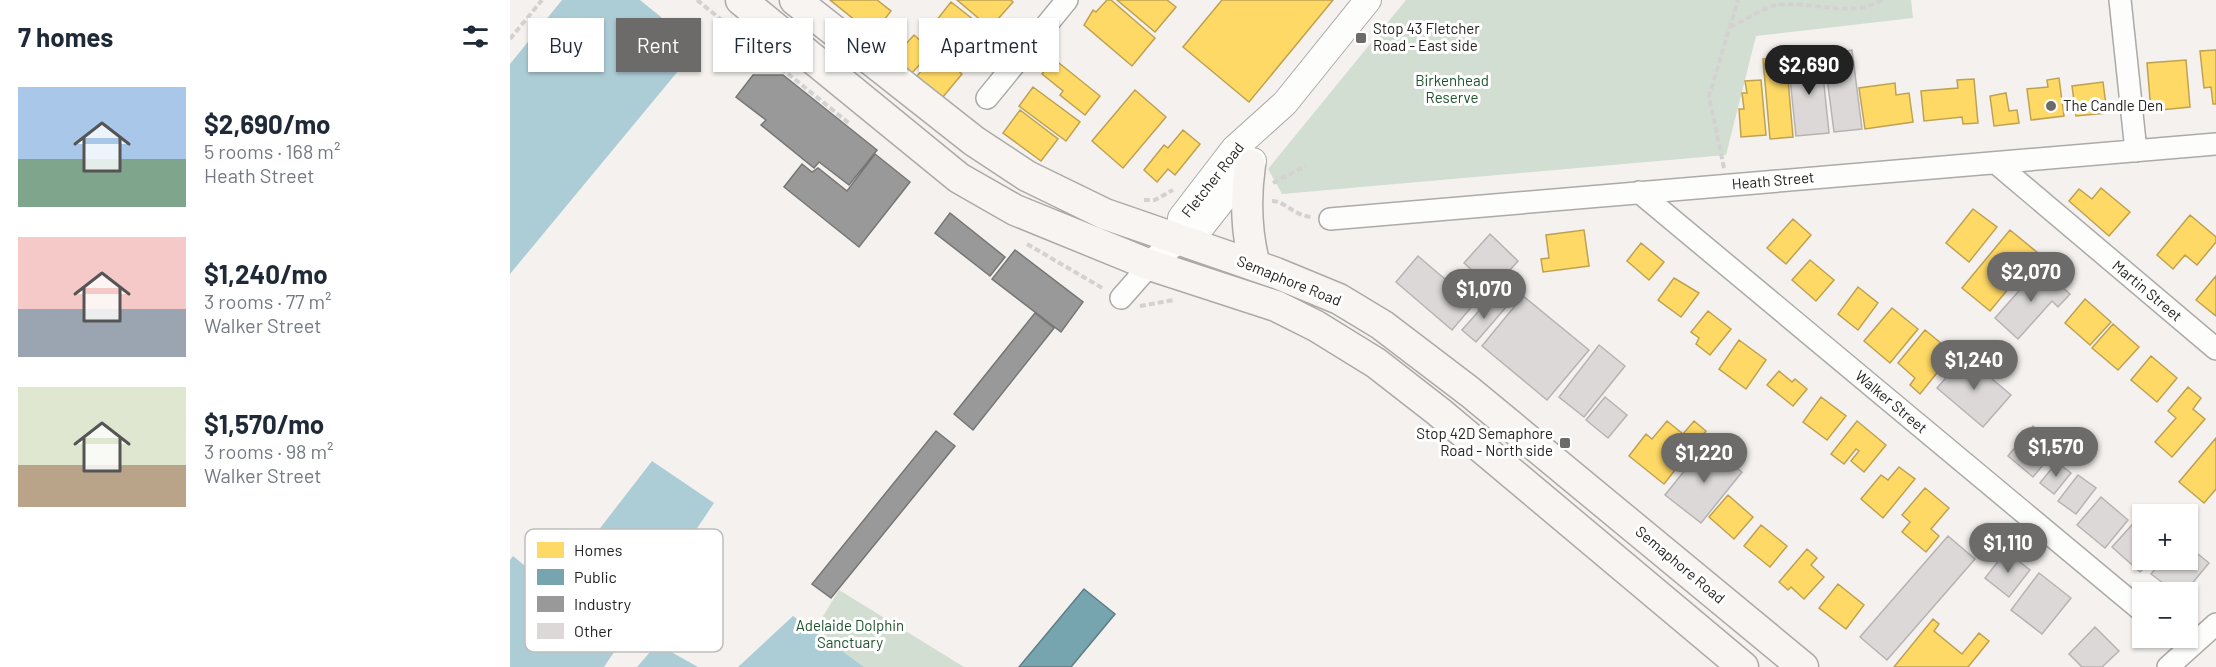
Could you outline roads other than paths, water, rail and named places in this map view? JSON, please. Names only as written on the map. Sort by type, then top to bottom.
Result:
[{"type":"main road","name":"Semaphore Road","points":[[741,0],[762,18]]},
{"type":"main road","name":"Semaphore Road","points":[[795,0],[974,141],[1027,176],[1106,214],[1179,238],[1339,299],[1382,325],[1470,392],[1803,667]]},
{"type":"main road","name":"Semaphore Road","points":[[813,60],[959,178],[1015,210],[1150,265],[1276,306],[1316,326],[1376,363],[1467,435],[1743,667]]},
{"type":"main road","points":[[1255,266],[1248,241],[1246,188],[1259,176]]},
{"type":"street","points":[[774,18],[790,0]]},
{"type":"street","points":[[987,99],[1067,0]]},
{"type":"street","name":"Fletcher Road","points":[[1179,238],[1181,218],[1234,149],[1285,103],[1368,0]]},
{"type":"street","points":[[2120,0],[2136,151]]},
{"type":"street","name":"Fletcher Road","points":[[1150,265],[1179,238],[1197,231],[1259,176],[1285,103]]},
{"type":"street","name":"Heath Street","points":[[1330,219],[2216,144]]},
{"type":"street","name":"Martin Street","points":[[1996,163],[2216,349]]},
{"type":"street","name":"Walker Street","points":[[1639,192],[2132,603]]},
{"type":"street","points":[[1128,301],[1150,265]]},
{"type":"street","points":[[2198,634],[2216,624]]},
{"type":"street","points":[[2168,667],[2178,648]]},
{"type":"water","points":[[562,0],[640,0],[662,18],[616,18],[616,72],[677,72],[510,274],[510,64],[528,42],[528,72],[604,72],[604,18],[547,18]]},
{"type":"water","points":[[652,461],[714,503],[697,529],[599,529]]},
{"type":"water","points":[[513,556],[525,566],[525,652],[614,652],[604,667],[510,667],[510,560]]},
{"type":"water","points":[[793,616],[864,667],[738,667]]},
{"type":"water","points":[[650,652],[671,652],[698,667],[637,667]]},
{"type":"place","name":"Stop 43 Fletcher Road - East side","points":[[1361,38]]},
{"type":"place","name":"The Candle Den","points":[[2051,106]]},
{"type":"place","name":"Stop 42D Semaphore Road - North side","points":[[1565,443]]},
{"type":"park label","name":"Birkenhead Reserve","points":[[1452,90]]},
{"type":"park label","name":"Adelaide Dolphin Sanctuary","points":[[850,634]]}]
